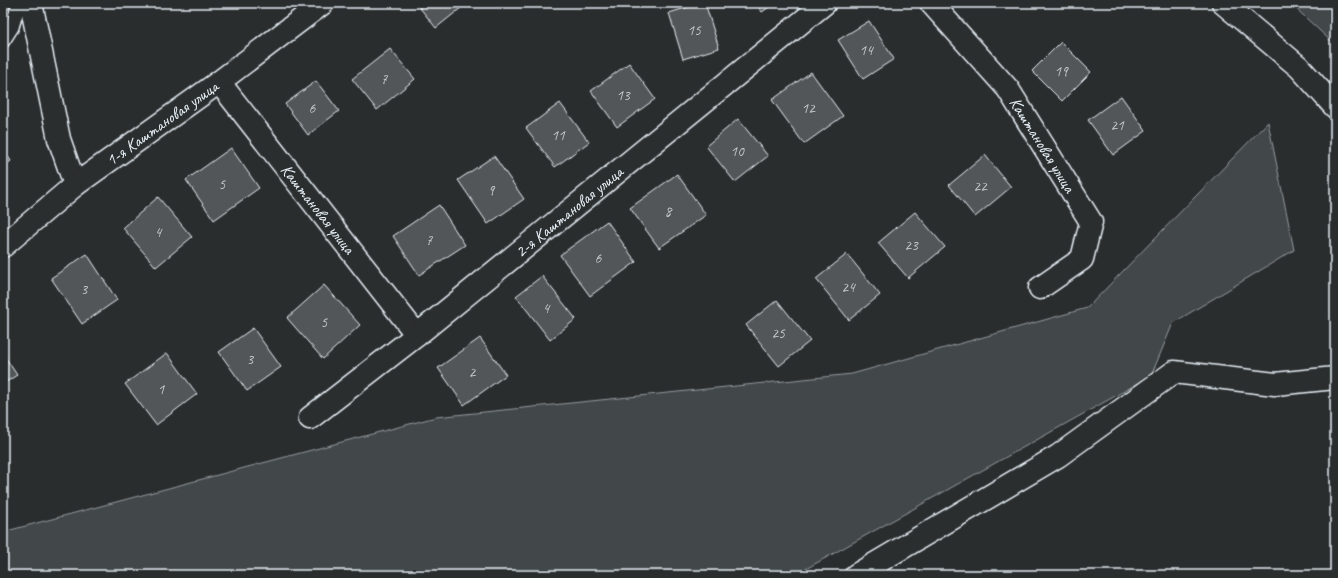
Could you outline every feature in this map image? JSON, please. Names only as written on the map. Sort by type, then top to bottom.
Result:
[{"type":"street","points":[[31,3],[59,139],[75,186]]},
{"type":"street","name":"1-я Каштановая улица","points":[[3,246],[75,186],[219,82],[324,3]]},
{"type":"street","name":"2-я Каштановая улица","points":[[310,418],[417,335],[825,3]]},
{"type":"street","name":"Каштановая улица","points":[[931,3],[1008,89],[1091,222],[1082,259],[1040,288]]},
{"type":"street","points":[[1223,3],[1299,67],[1335,107]]},
{"type":"street","name":"Каштановая улица","points":[[219,82],[417,335]]},
{"type":"street","points":[[856,575],[1058,456],[1174,372],[1275,384],[1335,378]]},
{"type":"lane","points":[[3,41],[12,27],[19,3]]},
{"type":"shaded area","points":[[1290,3],[1335,3],[1335,45]]},
{"type":"shaded area","points":[[1268,122],[1294,250],[1173,323],[1151,376],[795,575],[3,575],[3,532],[436,417],[852,374],[1087,308]]},
{"type":"building","points":[[416,3],[467,3],[436,28]]},
{"type":"building","points":[[705,3],[719,48],[683,59],[669,13]]},
{"type":"building","points":[[756,3],[775,3],[762,12]]},
{"type":"building","points":[[869,21],[894,59],[863,79],[838,40]]},
{"type":"building","points":[[1061,42],[1091,72],[1062,101],[1032,71]]},
{"type":"building","points":[[390,49],[415,79],[377,110],[352,79]]},
{"type":"building","points":[[629,63],[655,99],[617,127],[591,91]]},
{"type":"building","points":[[811,72],[843,116],[804,144],[772,100]]},
{"type":"building","points":[[316,81],[339,111],[308,135],[285,104]]},
{"type":"building","points":[[1121,96],[1146,131],[1113,155],[1088,120]]},
{"type":"building","points":[[560,103],[589,142],[555,167],[526,128]]},
{"type":"building","points":[[738,119],[768,156],[735,182],[706,146]]},
{"type":"building","points":[[231,148],[259,188],[214,220],[186,180]]},
{"type":"building","points":[[3,149],[11,161],[3,167]]},
{"type":"building","points":[[985,155],[1011,187],[975,217],[949,185]]},
{"type":"building","points":[[494,156],[524,199],[488,224],[458,180]]},
{"type":"building","points":[[677,174],[706,215],[659,248],[630,208]]},
{"type":"building","points":[[158,197],[192,237],[156,267],[123,228]]},
{"type":"building","points":[[439,205],[465,245],[419,275],[393,236]]},
{"type":"building","points":[[915,212],[945,247],[908,278],[878,243]]},
{"type":"building","points":[[607,221],[636,262],[590,296],[560,255]]},
{"type":"building","points":[[87,254],[117,300],[82,324],[51,278]]},
{"type":"building","points":[[847,254],[880,295],[849,320],[816,279]]},
{"type":"building","points":[[542,276],[576,319],[550,340],[516,296]]},
{"type":"building","points":[[324,285],[360,325],[323,359],[287,318]]},
{"type":"building","points":[[777,300],[810,341],[779,366],[746,325]]},
{"type":"building","points":[[253,328],[281,367],[247,391],[219,352]]},
{"type":"building","points":[[480,338],[506,375],[464,405],[438,368]]},
{"type":"building","points":[[167,353],[197,394],[156,425],[125,384]]},
{"type":"building","points":[[3,354],[17,375],[3,384]]}]
